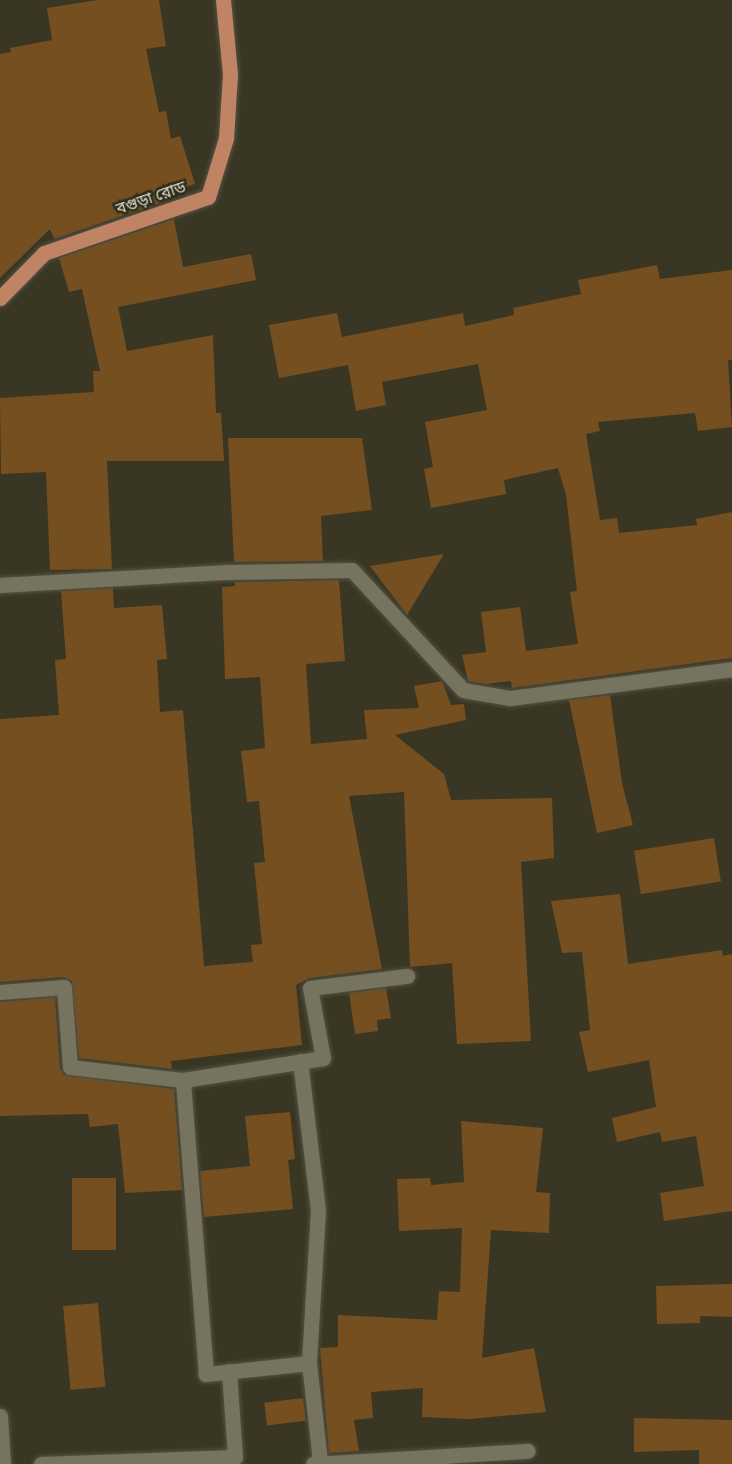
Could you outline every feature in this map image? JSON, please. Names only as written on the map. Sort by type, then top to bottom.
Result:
[{"type":"main road","name":"বগুড়া রোড","points":[[0,298],[44,253],[208,197],[226,138],[230,74],[223,0]]},
{"type":"street","points":[[0,585],[228,572],[352,570],[463,690],[510,699],[732,669]]},
{"type":"street","points":[[0,992],[64,987],[70,1067],[183,1080],[322,1058],[310,988],[407,976]]},
{"type":"street","points":[[300,1061],[318,1210],[309,1363],[316,1462],[498,1458],[528,1451]]},
{"type":"street","points":[[183,1080],[206,1374],[309,1363]]},
{"type":"street","points":[[41,1464],[236,1460],[229,1371]]},
{"type":"street","points":[[0,1416],[3,1464]]},
{"type":"building","points":[[98,0],[159,0],[166,46],[146,49],[159,112],[166,111],[171,139],[180,136],[195,184],[169,192],[171,199],[54,239],[50,229],[0,278],[0,54],[11,52],[10,48],[52,40],[47,8]]},
{"type":"building","points":[[174,219],[183,267],[251,254],[256,280],[118,307],[127,351],[213,335],[216,413],[221,413],[224,461],[107,461],[112,569],[50,570],[46,472],[1,474],[0,398],[94,392],[93,371],[100,371],[82,289],[69,292],[59,258]]},
{"type":"building","points":[[657,265],[660,279],[732,270],[732,360],[728,360],[732,427],[698,431],[695,413],[598,422],[600,431],[586,434],[600,520],[617,518],[619,533],[697,525],[696,519],[732,512],[732,658],[512,688],[511,681],[486,684],[468,681],[462,655],[486,652],[481,612],[520,607],[526,651],[578,644],[570,592],[577,591],[566,495],[558,468],[504,480],[506,494],[431,508],[424,469],[433,467],[425,422],[487,410],[478,364],[382,382],[386,405],[356,411],[348,365],[279,378],[269,325],[337,313],[342,337],[463,313],[465,326],[514,315],[513,308],[581,294],[578,280]]},
{"type":"building","points":[[228,438],[362,438],[372,510],[321,516],[323,561],[234,562]]},
{"type":"building","points":[[444,554],[407,615],[370,566]]},
{"type":"building","points":[[339,580],[345,661],[306,664],[311,744],[367,739],[364,710],[419,708],[414,686],[442,681],[451,705],[464,704],[466,720],[395,735],[444,774],[451,800],[552,798],[554,858],[521,862],[531,1041],[457,1044],[452,963],[410,967],[404,792],[349,796],[382,969],[309,978],[296,985],[302,1045],[171,1061],[172,1069],[79,1058],[72,981],[63,977],[0,982],[0,719],[59,715],[55,660],[66,659],[61,591],[113,588],[114,608],[162,605],[167,659],[157,660],[160,712],[183,710],[204,966],[253,962],[251,945],[262,944],[254,863],[265,862],[259,801],[247,802],[241,751],[265,748],[260,677],[225,679],[222,587],[235,586],[235,582]]},
{"type":"building","points":[[610,695],[622,783],[633,825],[597,833],[569,700]]},
{"type":"building","points":[[714,838],[721,881],[641,894],[634,851]]},
{"type":"building","points":[[620,894],[628,964],[722,950],[723,956],[732,954],[732,1211],[664,1221],[660,1193],[704,1186],[696,1136],[662,1142],[660,1132],[617,1142],[612,1118],[656,1107],[649,1060],[588,1072],[579,1032],[590,1030],[582,952],[562,953],[551,901]]},
{"type":"building","points":[[386,988],[391,1018],[377,1020],[378,1031],[355,1034],[349,993]]},
{"type":"building","points":[[55,997],[60,1068],[64,1075],[174,1089],[182,1190],[125,1193],[118,1124],[90,1127],[88,1114],[0,1116],[0,1002]]},
{"type":"building","points":[[290,1112],[295,1159],[288,1160],[293,1209],[204,1217],[200,1171],[250,1166],[245,1116]]},
{"type":"building","points":[[461,1121],[543,1128],[536,1192],[550,1193],[549,1233],[491,1230],[482,1358],[534,1348],[546,1412],[469,1419],[422,1417],[423,1388],[371,1392],[373,1418],[354,1420],[359,1451],[329,1453],[320,1348],[338,1347],[338,1315],[437,1320],[439,1291],[460,1292],[462,1228],[399,1231],[397,1179],[430,1178],[431,1185],[464,1182]]},
{"type":"building","points":[[72,1178],[116,1178],[116,1250],[72,1250]]},
{"type":"building","points":[[732,1284],[732,1317],[700,1316],[700,1323],[657,1324],[656,1286]]},
{"type":"building","points":[[98,1303],[105,1387],[70,1390],[63,1306]]},
{"type":"building","points":[[303,1398],[306,1421],[267,1426],[264,1403]]},
{"type":"building","points":[[634,1418],[732,1420],[732,1464],[699,1464],[699,1450],[634,1452]]}]
